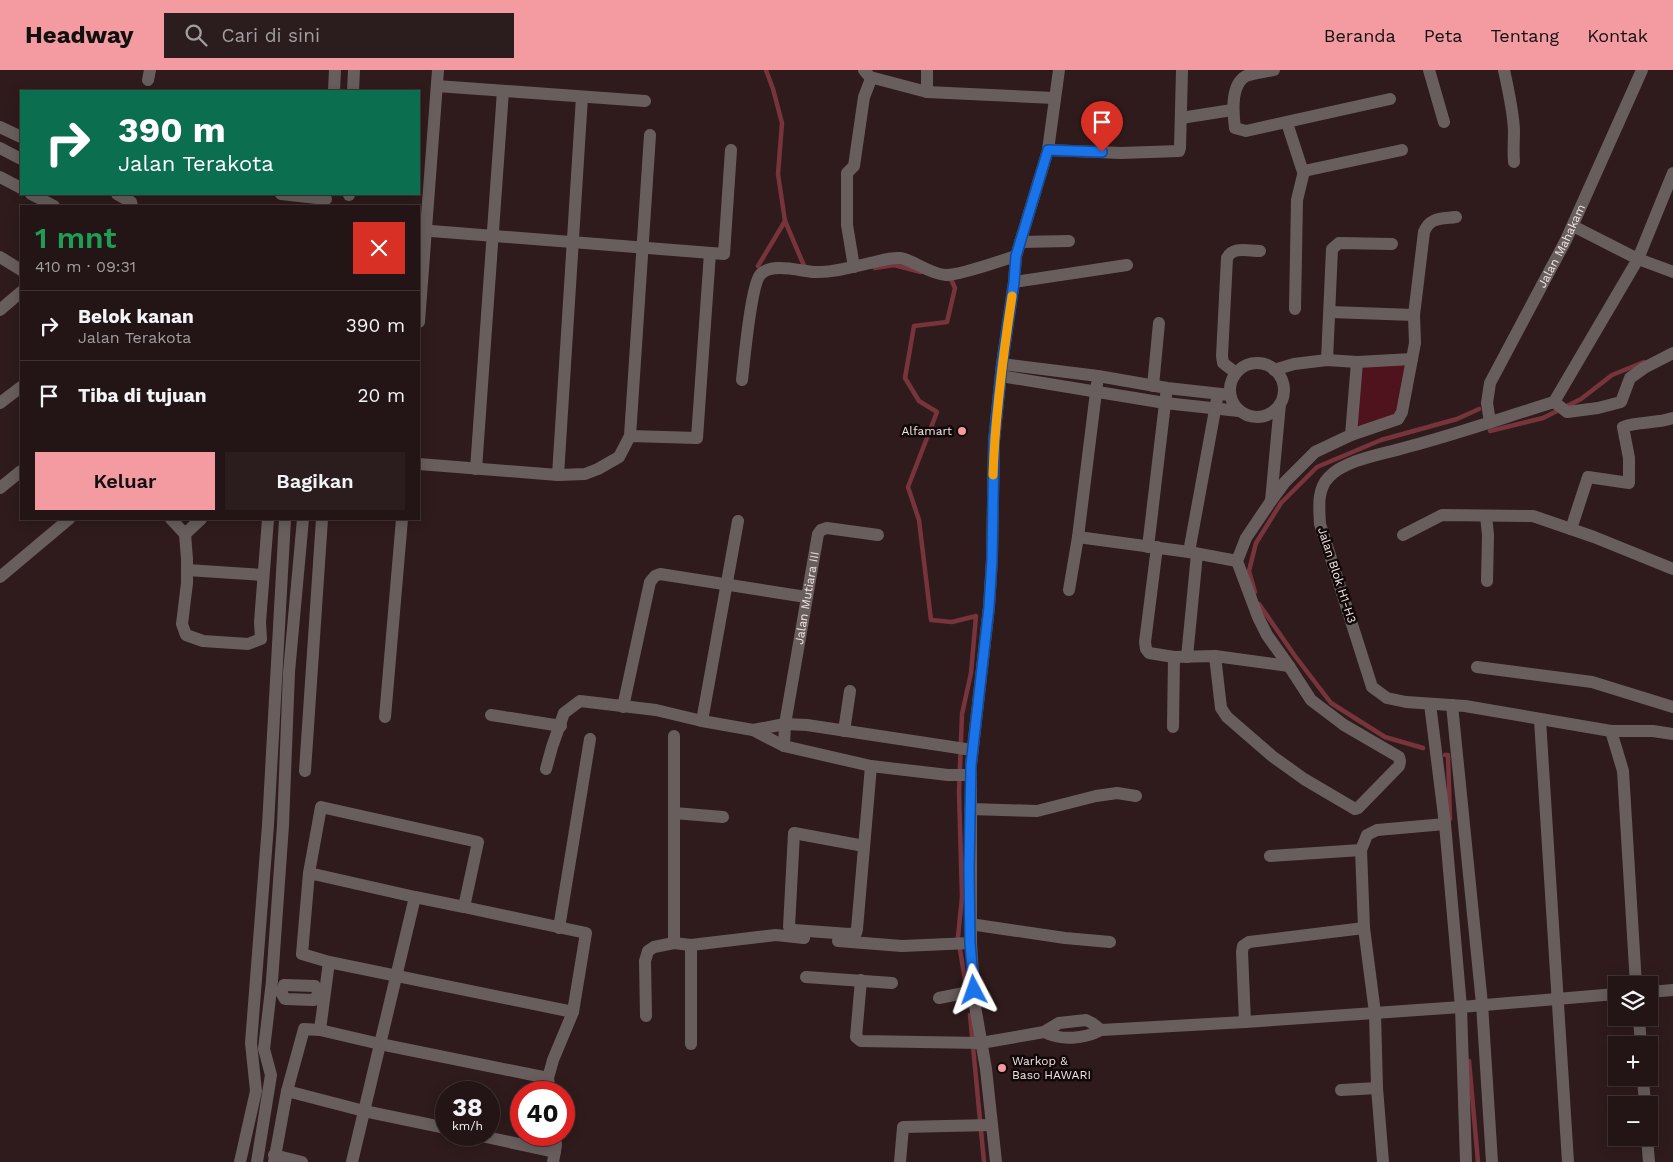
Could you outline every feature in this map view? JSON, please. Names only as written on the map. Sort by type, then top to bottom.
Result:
[{"type":"street","points":[[334,90],[335,70]]},
{"type":"street","points":[[353,90],[354,70]]},
{"type":"street","points":[[420,299],[423,230],[438,70]]},
{"type":"street","points":[[927,70],[927,92]]},
{"type":"street","points":[[996,1162],[982,1126],[986,1069],[975,1043],[963,943],[970,924],[968,750],[989,607],[992,560],[994,441],[1016,256],[1048,150],[1059,70]]},
{"type":"street","points":[[1048,150],[1176,152],[1180,148],[1182,70]]},
{"type":"street","points":[[1274,70],[1248,76],[1240,81],[1232,110],[1236,128],[1239,130],[1246,131],[1287,123],[1390,99]]},
{"type":"street","points":[[1429,70],[1444,122]]},
{"type":"street","points":[[1504,70],[1513,118],[1512,144],[1514,162]]},
{"type":"street","name":"Jalan Mahakam","points":[[1490,422],[1487,403],[1490,383],[1573,226],[1642,70]]},
{"type":"street","points":[[854,267],[847,225],[847,173],[854,166],[867,73],[927,92],[1054,98]]},
{"type":"street","points":[[437,86],[645,101]]},
{"type":"street","points":[[476,469],[502,91]]},
{"type":"street","points":[[558,475],[582,97]]},
{"type":"street","points":[[1181,118],[1232,110]]},
{"type":"street","points":[[1287,123],[1304,171],[1297,200],[1295,308]]},
{"type":"street","points":[[0,127],[20,137]]},
{"type":"street","points":[[420,464],[558,475],[585,474],[619,458],[630,436],[650,135]]},
{"type":"street","points":[[0,148],[20,158]]},
{"type":"street","points":[[423,230],[724,254],[731,150]]},
{"type":"street","points":[[1304,171],[1402,150]]},
{"type":"street","points":[[1560,407],[1638,259],[1673,173]]},
{"type":"street","points":[[0,177],[20,187]]},
{"type":"street","points":[[33,195],[52,205]]},
{"type":"street","points":[[119,195],[133,201]]},
{"type":"street","points":[[288,195],[326,200]]},
{"type":"street","points":[[1215,656],[1221,708],[1226,717],[1272,756],[1304,779],[1355,809],[1399,766],[1399,757],[1344,724],[1311,700],[1267,635],[1258,618],[1237,561],[1246,538],[1285,482],[1315,452],[1351,435],[1398,419],[1402,412],[1415,343],[1414,315],[1424,232],[1431,221],[1456,217]]},
{"type":"street","points":[[1573,226],[1638,259],[1673,272]]},
{"type":"street","points":[[1020,242],[1069,241]]},
{"type":"street","points":[[1327,360],[1332,249],[1339,244],[1392,244]]},
{"type":"street","points":[[1236,373],[1223,363],[1222,356],[1227,258],[1234,250],[1260,251]]},
{"type":"street","points":[[630,436],[697,438],[710,253]]},
{"type":"street","points":[[742,380],[754,295],[759,276],[767,270],[796,269],[816,272],[854,267],[889,258],[902,258],[928,271],[947,275],[1016,256]]},
{"type":"street","points":[[0,257],[20,269]]},
{"type":"street","points":[[1014,282],[1127,265]]},
{"type":"street","points":[[0,310],[20,293]]},
{"type":"street","points":[[1330,312],[1414,315]]},
{"type":"street","points":[[1153,386],[1159,323]]},
{"type":"street","name":"Jalan Blok H1-H3","points":[[1673,353],[1644,368],[1630,378],[1622,402],[1598,408],[1560,407],[1490,422],[1406,448],[1379,454],[1340,468],[1329,477],[1321,489],[1319,506],[1320,524],[1372,687],[1387,698],[1406,702],[1452,705],[1611,731],[1653,731],[1673,734]]},
{"type":"street","points":[[1274,370],[1294,364],[1327,360],[1357,362],[1412,359]]},
{"type":"street","points":[[1351,435],[1357,362]]},
{"type":"street","points":[[1259,363],[1267,365],[1280,377],[1284,386],[1284,395],[1280,404],[1266,416],[1247,416],[1239,411],[1233,404],[1230,395],[1230,384],[1236,373],[1250,364],[1259,363]]},
{"type":"street","points":[[1001,370],[1098,376],[1153,386],[1230,395]]},
{"type":"street","points":[[1001,370],[1096,392],[1165,403],[1239,411]]},
{"type":"street","points":[[1069,590],[1078,537],[1098,376]]},
{"type":"street","points":[[0,403],[20,387]]},
{"type":"street","points":[[1167,388],[1145,642],[1146,649],[1150,653],[1181,657],[1215,656],[1289,666]]},
{"type":"street","points":[[1173,727],[1193,553],[1217,394]]},
{"type":"street","points":[[1271,502],[1280,404]]},
{"type":"street","points":[[1571,529],[1588,477],[1629,483],[1629,458],[1622,427],[1673,418]]},
{"type":"street","points":[[0,488],[20,472]]},
{"type":"street","points":[[1403,534],[1442,515],[1532,516],[1571,529],[1673,569]]},
{"type":"street","points":[[1486,516],[1488,535],[1487,581]]},
{"type":"street","points":[[0,577],[67,520]]},
{"type":"street","points":[[172,520],[185,534],[187,570],[182,624],[186,636],[203,641],[248,644],[261,639],[260,622],[268,520]]},
{"type":"street","points":[[185,534],[200,520]]},
{"type":"street","points":[[240,1162],[256,1091],[251,1044],[268,825],[285,520]]},
{"type":"street","points":[[257,1162],[271,1075],[264,1049],[276,992],[289,672],[303,520]]},
{"type":"street","points":[[305,771],[322,520]]},
{"type":"street","points":[[385,717],[402,520]]},
{"type":"street","points":[[702,721],[738,521]]},
{"type":"street","name":"Jalan Mutiara III","points":[[784,746],[785,724],[818,534],[821,530],[835,528],[878,535]]},
{"type":"street","points":[[1078,537],[1237,561]]},
{"type":"street","points":[[187,570],[263,575]]},
{"type":"street","points":[[623,707],[650,582],[655,576],[660,574],[726,583],[806,597]]},
{"type":"street","points":[[1477,667],[1592,682],[1673,707]]},
{"type":"street","points":[[844,731],[850,692]]},
{"type":"street","points":[[546,769],[564,713],[580,701],[656,710],[753,730],[784,746],[871,766],[950,775],[969,775]]},
{"type":"street","points":[[1430,704],[1492,1162]]},
{"type":"street","points":[[1452,705],[1471,1006],[1466,1162]]},
{"type":"street","points":[[491,715],[561,726]]},
{"type":"street","points":[[1540,720],[1568,1162]]},
{"type":"street","points":[[753,730],[785,724],[807,725],[968,750]]},
{"type":"street","points":[[1432,727],[1454,725]]},
{"type":"street","points":[[1611,731],[1623,771],[1635,976]]},
{"type":"street","points":[[674,736],[674,943]]},
{"type":"street","points":[[559,928],[590,739]]},
{"type":"street","points":[[864,846],[794,833],[789,927],[794,930],[856,933],[857,929],[871,766]]},
{"type":"street","points":[[970,809],[1037,811],[1096,796],[1117,794],[1136,796]]},
{"type":"street","points":[[464,907],[478,842],[321,807],[309,873],[302,954],[329,962],[573,1012]]},
{"type":"street","points":[[674,813],[723,817]]},
{"type":"street","points":[[1383,1162],[1377,1088],[1375,1013],[1364,928],[1361,850],[1367,835],[1377,830],[1445,824]]},
{"type":"street","points":[[268,825],[283,825]]},
{"type":"street","points":[[1270,856],[1361,850]]},
{"type":"street","points":[[309,873],[586,934],[573,1012],[548,1081]]},
{"type":"street","points":[[352,1162],[415,897]]},
{"type":"street","points":[[970,924],[1065,938],[1110,942]]},
{"type":"street","points":[[1245,1022],[1243,946],[1249,942],[1364,928]]},
{"type":"street","points":[[646,1016],[644,960],[648,951],[654,946],[674,943],[691,945],[776,935],[902,946],[963,943]]},
{"type":"street","points":[[691,945],[691,1044]]},
{"type":"street","points":[[320,1030],[322,993],[329,962]]},
{"type":"street","points":[[806,977],[892,982]]},
{"type":"street","points":[[861,980],[856,1037],[861,1041],[975,1043],[1044,1032],[1059,1038],[1091,1035],[1101,1030],[1375,1013],[1608,995]]},
{"type":"street","points":[[1658,991],[1673,990]]},
{"type":"street","points":[[276,992],[284,999],[300,1000],[314,1000],[322,993]]},
{"type":"street","points":[[939,998],[968,992]]},
{"type":"street","points":[[302,1162],[274,1158],[287,1091],[304,1029],[320,1030],[548,1078]]},
{"type":"street","points":[[1341,1090],[1377,1088]]},
{"type":"street","points":[[287,1091],[364,1111],[435,1126]]},
{"type":"street","points":[[900,1162],[903,1127],[982,1126]]},
{"type":"street","points":[[500,1142],[554,1157]]},
{"type":"street","points":[[1648,1146],[1649,1162]]},
{"type":"shaded area","points":[[1412,359],[1402,412],[1351,435],[1357,362]]},
{"type":"waterway","points":[[758,266],[785,221],[778,174],[782,123],[766,70]]},
{"type":"waterway","points":[[785,221],[805,268]]},
{"type":"waterway","points":[[875,268],[894,265],[921,272]]},
{"type":"waterway","points":[[948,279],[951,279],[955,288],[947,322],[914,326],[905,378],[919,401],[937,412],[908,487],[919,520],[931,620],[952,622],[976,616],[971,673],[962,714],[959,792],[962,897],[958,937],[969,1005]]},
{"type":"waterway","points":[[1490,431],[1543,418],[1581,399],[1612,375],[1644,362]]},
{"type":"waterway","points":[[1255,592],[1249,571],[1256,543],[1281,503],[1317,467],[1381,440],[1457,419],[1479,409]]},
{"type":"waterway","points":[[1259,604],[1331,703],[1385,737],[1423,748]]},
{"type":"waterway","points":[[1445,755],[1448,755],[1450,819]]},
{"type":"waterway","points":[[970,1015],[984,1162]]},
{"type":"waterway","points":[[1469,1061],[1478,1162]]},
{"type":"slow traffic","points":[[993,475],[1000,376],[1012,296]]},
{"type":"place","name":"Alfamart","points":[[962,431]]},
{"type":"place","name":"Warkop & Baso HAWARI","points":[[1002,1068]]},
{"type":"route","points":[[974,990],[970,943],[971,898],[969,869],[971,765],[989,607],[992,560],[994,441],[1016,256],[1048,150],[1102,152]]}]
